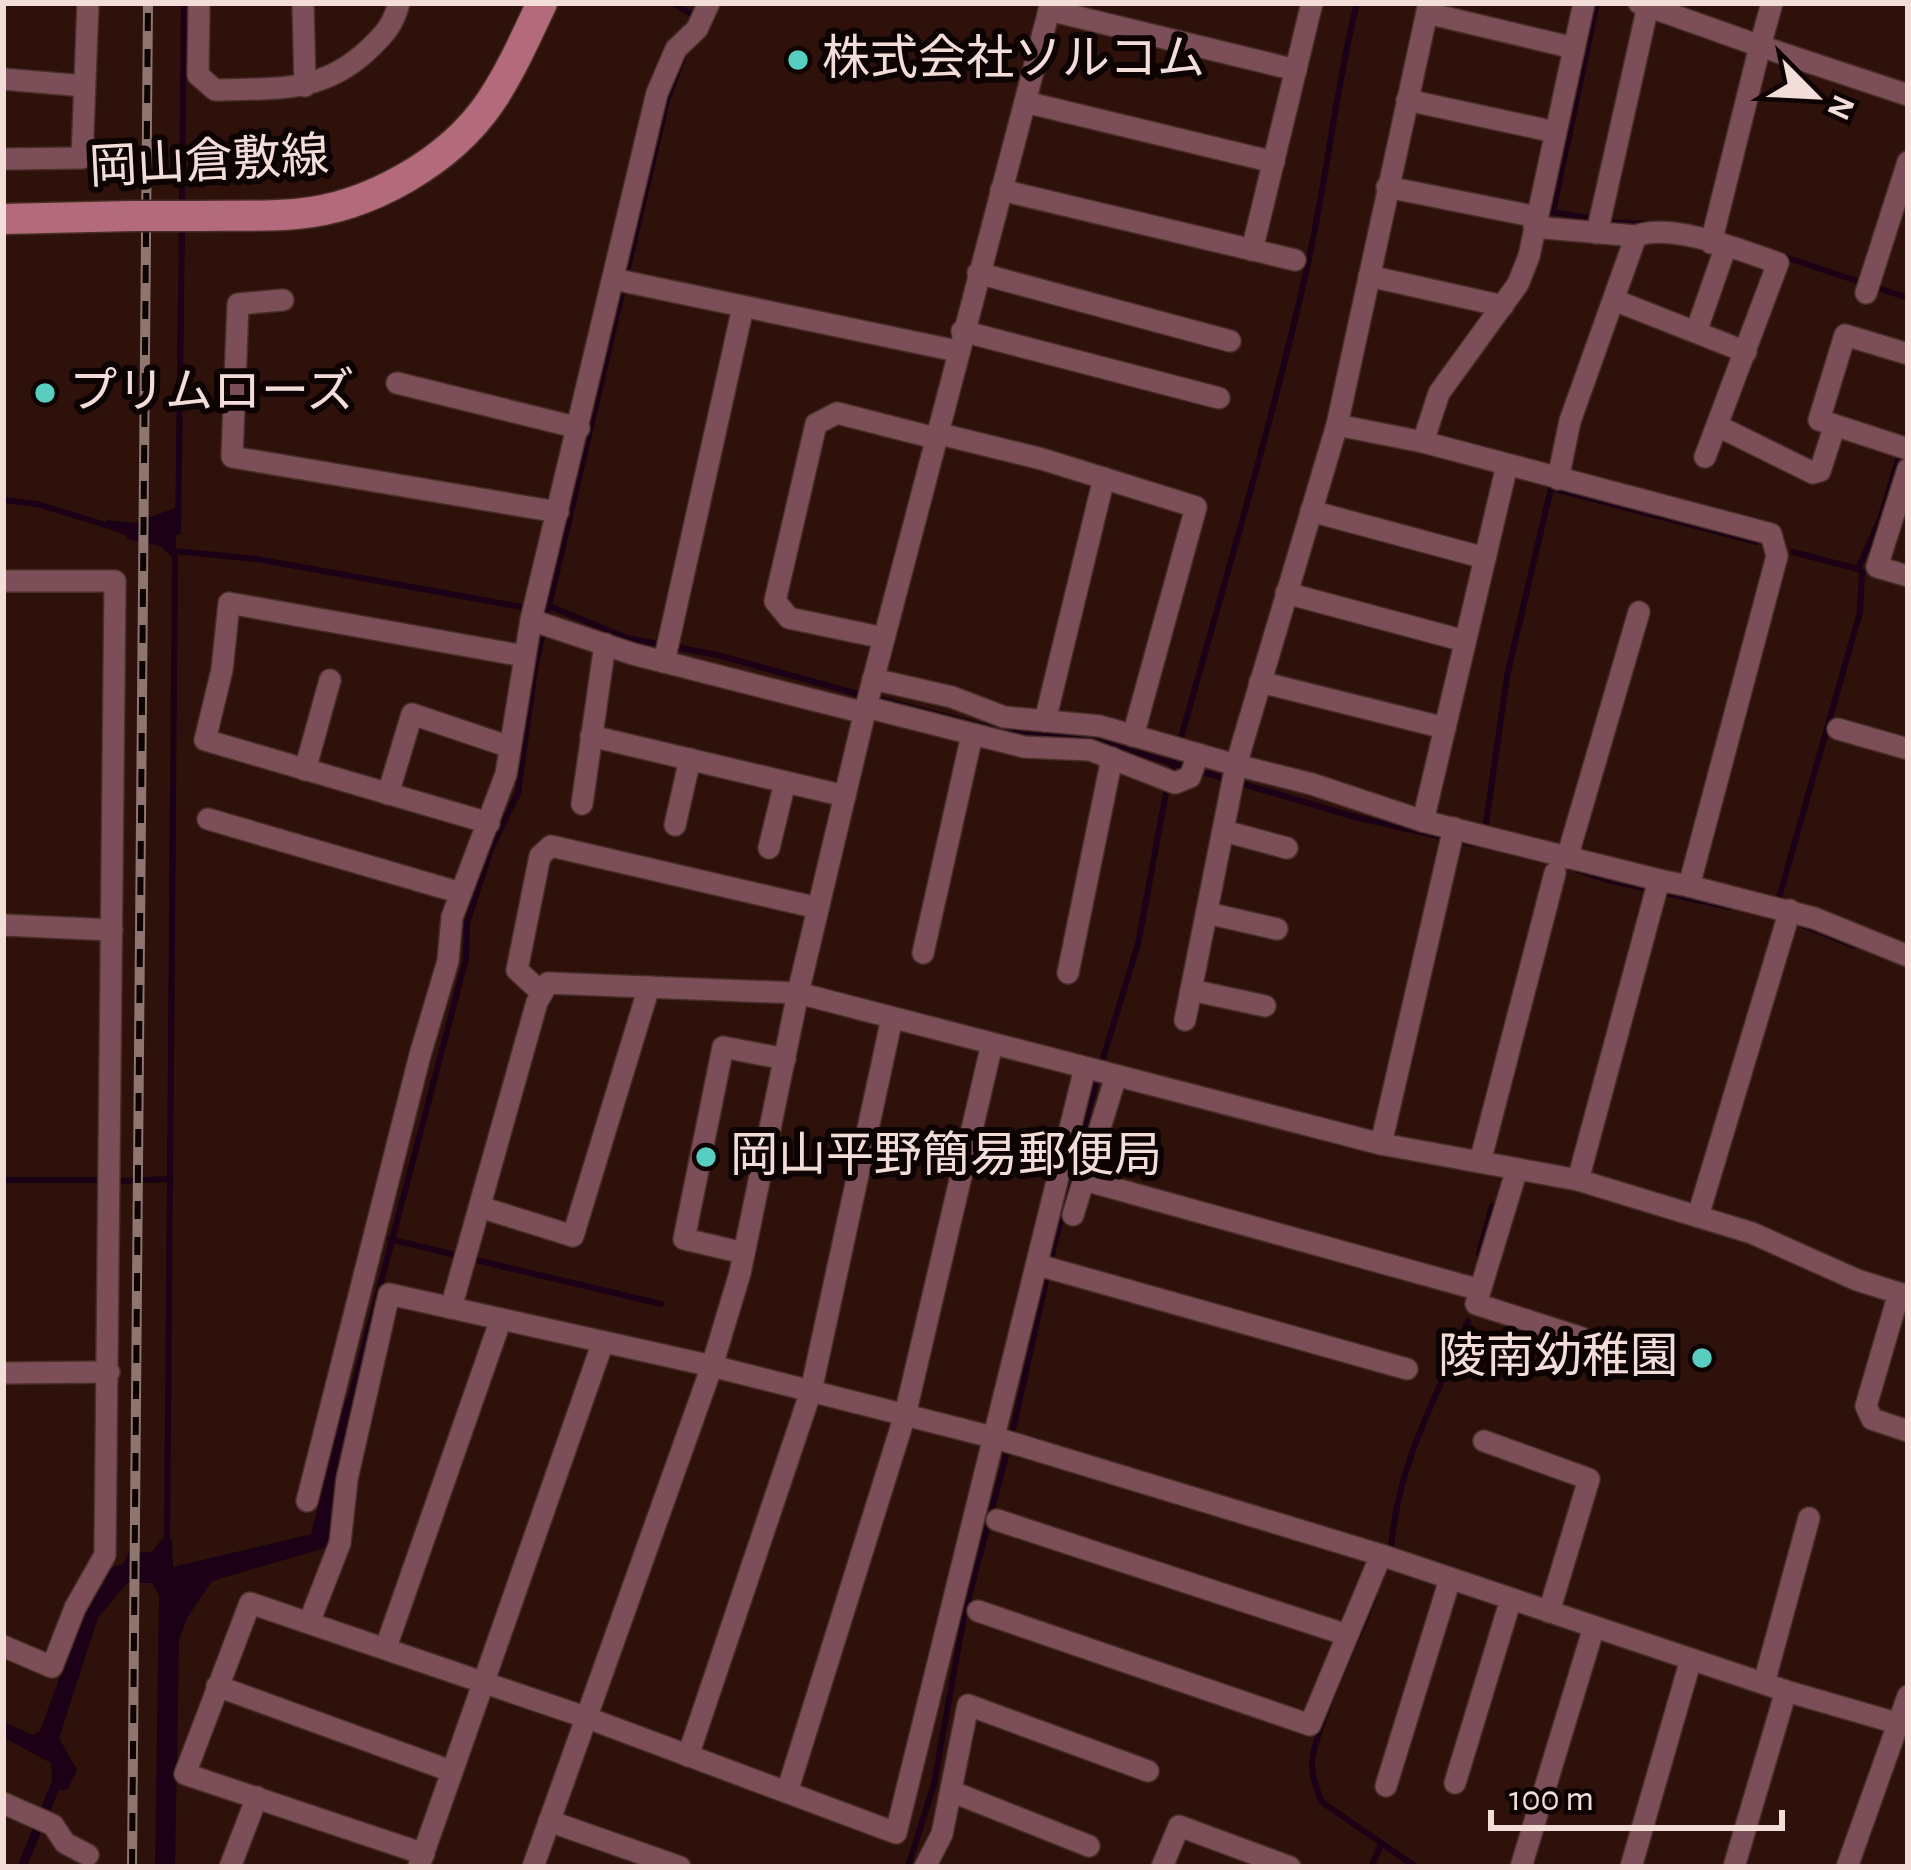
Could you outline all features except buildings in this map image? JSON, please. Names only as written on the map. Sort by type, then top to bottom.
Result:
[{"type":"main road","name":"岡山倉敷線","points":[[3,219],[299,214],[353,202],[397,182],[436,156],[488,106],[542,3]]},
{"type":"street","points":[[3,159],[82,158],[88,3]]},
{"type":"street","points":[[199,3],[198,75],[214,90],[305,86],[346,70],[393,26],[399,3]]},
{"type":"street","points":[[303,3],[305,86]]},
{"type":"street","points":[[307,1501],[419,1055],[448,962],[452,917],[506,774],[524,656],[539,616],[558,512],[621,281],[657,93],[668,63],[709,3]]},
{"type":"street","points":[[1252,250],[1312,3]]},
{"type":"street","points":[[1423,442],[1439,393],[1518,284],[1584,3]]},
{"type":"street","points":[[1696,332],[1772,3]]},
{"type":"street","points":[[1599,225],[1644,4],[1908,95]]},
{"type":"street","points":[[533,1867],[712,1366],[744,1253],[798,993],[868,698],[1050,7],[1296,70]]},
{"type":"street","points":[[1185,1020],[1234,776],[1337,424],[1428,8],[1574,48]]},
{"type":"street","points":[[3,79],[84,86]]},
{"type":"street","points":[[1407,100],[1555,132]]},
{"type":"street","points":[[1024,103],[1274,162]]},
{"type":"street","points":[[1868,288],[1908,162]]},
{"type":"street","points":[[1388,187],[1536,222],[1599,225],[1636,236],[1671,233],[1778,263],[1705,457]]},
{"type":"street","points":[[1001,190],[1295,260]]},
{"type":"street","points":[[1558,479],[1570,422],[1636,236]]},
{"type":"street","points":[[978,273],[1230,341]]},
{"type":"street","points":[[1369,276],[1503,306]]},
{"type":"street","points":[[621,281],[743,307],[960,341],[1219,398]]},
{"type":"street","points":[[283,300],[238,304],[232,457],[558,512]]},
{"type":"street","points":[[1614,300],[1746,352]]},
{"type":"street","points":[[667,650],[743,307]]},
{"type":"street","points":[[1904,448],[1819,420],[1845,335],[1908,354]]},
{"type":"street","points":[[397,383],[579,428]]},
{"type":"street","points":[[884,638],[788,617],[776,601],[816,424],[837,413],[1103,478],[1196,507],[1133,736]]},
{"type":"street","points":[[1337,424],[1423,442],[1771,534],[1777,556],[1689,886]]},
{"type":"street","points":[[1718,426],[1813,472],[1820,471],[1834,428]]},
{"type":"street","points":[[1423,820],[1507,465]]},
{"type":"street","points":[[1908,469],[1876,567],[1908,576]]},
{"type":"street","points":[[1045,721],[1103,478]]},
{"type":"street","points":[[1311,511],[1485,558]]},
{"type":"street","points":[[3,581],[115,580],[105,1555],[75,1608],[52,1667],[3,1646]]},
{"type":"street","points":[[1286,593],[1465,641]]},
{"type":"street","points":[[489,824],[205,740],[222,670],[229,602],[524,656]]},
{"type":"street","points":[[1480,1162],[1561,865],[1639,611]]},
{"type":"street","points":[[539,616],[605,644],[667,650],[868,698],[972,735],[1024,747],[1090,750],[1112,758],[1312,784],[1423,820],[1452,836],[1483,836],[1561,865],[1656,888],[1689,886],[1784,912],[1908,956]]},
{"type":"street","points":[[582,804],[605,644]]},
{"type":"street","points":[[305,770],[329,680]]},
{"type":"street","points":[[1260,682],[1444,728]]},
{"type":"street","points":[[868,698],[952,697],[1004,717],[1100,727],[1133,736],[1183,764]]},
{"type":"street","points":[[388,794],[412,714],[510,747]]},
{"type":"street","points":[[1838,729],[1908,749]]},
{"type":"street","points":[[923,953],[972,735]]},
{"type":"street","points":[[591,736],[845,796]]},
{"type":"street","points":[[1068,973],[1112,758]]},
{"type":"street","points":[[675,825],[690,759]]},
{"type":"street","points":[[769,848],[785,782]]},
{"type":"street","points":[[208,819],[461,893]]},
{"type":"street","points":[[1224,831],[1287,848]]},
{"type":"street","points":[[1381,1144],[1452,836]]},
{"type":"street","points":[[542,993],[517,970],[540,856],[551,846],[818,908]]},
{"type":"street","points":[[1578,1180],[1656,888]]},
{"type":"street","points":[[1698,1216],[1784,912]]},
{"type":"street","points":[[1207,914],[1276,929]]},
{"type":"street","points":[[3,925],[112,930]]},
{"type":"street","points":[[451,1308],[548,983],[798,993],[1381,1144],[1578,1180],[1752,1233],[1857,1280],[1904,1294],[1866,1406],[1872,1419],[1908,1431]]},
{"type":"street","points":[[480,1207],[573,1236],[649,987]]},
{"type":"street","points":[[1191,990],[1265,1006]]},
{"type":"street","points":[[688,1756],[811,1391],[892,1018]]},
{"type":"street","points":[[787,1792],[904,1415],[992,1044]]},
{"type":"street","points":[[744,1253],[684,1239],[723,1047],[785,1059]]},
{"type":"street","points":[[1073,1215],[1084,1180],[1100,1072]]},
{"type":"street","points":[[603,1342],[484,1681],[451,1771],[421,1860],[184,1774],[250,1603],[484,1681],[896,1833],[1005,1441],[1046,1267],[1100,1072]]},
{"type":"street","points":[[1517,1169],[1475,1304],[1582,1338]]},
{"type":"street","points":[[1084,1180],[1480,1290]]},
{"type":"street","points":[[1046,1267],[1407,1369]]},
{"type":"street","points":[[310,1620],[340,1543],[347,1479],[389,1294],[712,1366],[1005,1441],[1381,1555],[1764,1684],[1900,1724]]},
{"type":"street","points":[[386,1647],[500,1319]]},
{"type":"street","points":[[3,1373],[109,1372]]},
{"type":"street","points":[[1484,1441],[1589,1479],[1549,1612]]},
{"type":"street","points":[[1764,1684],[1809,1518]]},
{"type":"street","points":[[998,1520],[1347,1635]]},
{"type":"street","points":[[978,1611],[1310,1724],[1381,1555]]},
{"type":"street","points":[[1386,1786],[1450,1579]]},
{"type":"street","points":[[1455,1783],[1511,1599]]},
{"type":"street","points":[[1521,1867],[1594,1627]]},
{"type":"street","points":[[1631,1867],[1691,1659]]},
{"type":"street","points":[[217,1686],[451,1771]]},
{"type":"street","points":[[1734,1867],[1786,1691]]},
{"type":"street","points":[[1847,1867],[1908,1696]]},
{"type":"street","points":[[925,1867],[942,1834],[968,1705],[1148,1771]]},
{"type":"street","points":[[953,1792],[1089,1846]]},
{"type":"street","points":[[230,1867],[257,1797]]},
{"type":"street","points":[[3,1803],[40,1819],[65,1843],[88,1855]]},
{"type":"street","points":[[549,1821],[680,1867]]},
{"type":"street","points":[[1162,1867],[1179,1826],[1290,1867]]},
{"type":"shaded area","points":[[178,507],[175,560],[160,546],[127,539],[103,527],[107,520],[133,523]]},
{"type":"shaded area","points":[[344,1398],[355,1401],[328,1547],[212,1581],[187,1618],[179,1640],[175,1867],[155,1867],[159,1595],[152,1583],[127,1583],[98,1618],[59,1738],[77,1770],[67,1790],[59,1790],[27,1866],[17,1867],[52,1781],[51,1763],[3,1737],[3,1722],[33,1735],[40,1731],[84,1610],[108,1569],[123,1564],[129,1553],[152,1552],[162,1539],[172,1539],[173,1567],[311,1534]]},
{"type":"waterway","points":[[182,208],[184,3]]},
{"type":"waterway","points":[[673,3],[693,15]]},
{"type":"waterway","points":[[1171,774],[1289,343],[1357,3]]},
{"type":"waterway","points":[[1597,3],[1553,212],[1651,224]]},
{"type":"waterway","points":[[349,1404],[466,959],[467,923],[491,849],[518,793],[549,606],[667,101],[683,58]]},
{"type":"waterway","points":[[178,532],[182,227]]},
{"type":"waterway","points":[[1782,256],[1908,298]]},
{"type":"waterway","points":[[1777,905],[1860,612],[1862,572],[1858,569],[1900,454]]},
{"type":"waterway","points":[[1485,830],[1507,676],[1551,488],[1756,542]]},
{"type":"waterway","points":[[3,500],[37,504],[109,526]]},
{"type":"waterway","points":[[175,551],[257,559],[527,608]]},
{"type":"waterway","points":[[1793,552],[1858,569]]},
{"type":"waterway","points":[[167,1545],[175,557]]},
{"type":"waterway","points":[[541,607],[549,606],[627,638],[717,655],[862,695]]},
{"type":"waterway","points":[[875,698],[1006,732],[1087,738],[1355,817],[1473,844]]},
{"type":"waterway","points":[[1101,1065],[1138,944],[1167,787]]},
{"type":"waterway","points":[[1578,870],[1729,907]]},
{"type":"waterway","points":[[1800,924],[1854,946]]},
{"type":"waterway","points":[[1050,1263],[1097,1078]]},
{"type":"waterway","points":[[120,1181],[170,1179]]},
{"type":"waterway","points":[[3,1180],[99,1180]]},
{"type":"waterway","points":[[1479,1253],[1492,1206]]},
{"type":"waterway","points":[[390,1239],[459,1256]]},
{"type":"waterway","points":[[472,1259],[661,1304]]},
{"type":"waterway","points":[[908,1867],[934,1784],[964,1616],[1047,1276]]},
{"type":"waterway","points":[[1391,1548],[1410,1459],[1468,1321]]},
{"type":"waterway","points":[[1374,1597],[1320,1730],[1314,1750],[1315,1785],[1322,1802],[1416,1867]]},
{"type":"waterway","points":[[1371,1867],[1382,1843]]},
{"type":"railway","points":[[132,1867],[148,3]]},
{"type":"place","name":"株式会社ソルコム","points":[[798,60]]},
{"type":"place","name":"プリムローズ","points":[[45,393]]},
{"type":"place","name":"岡山平野簡易郵便局","points":[[706,1157]]},
{"type":"place","name":"陵南幼稚園","points":[[1702,1358]]}]
